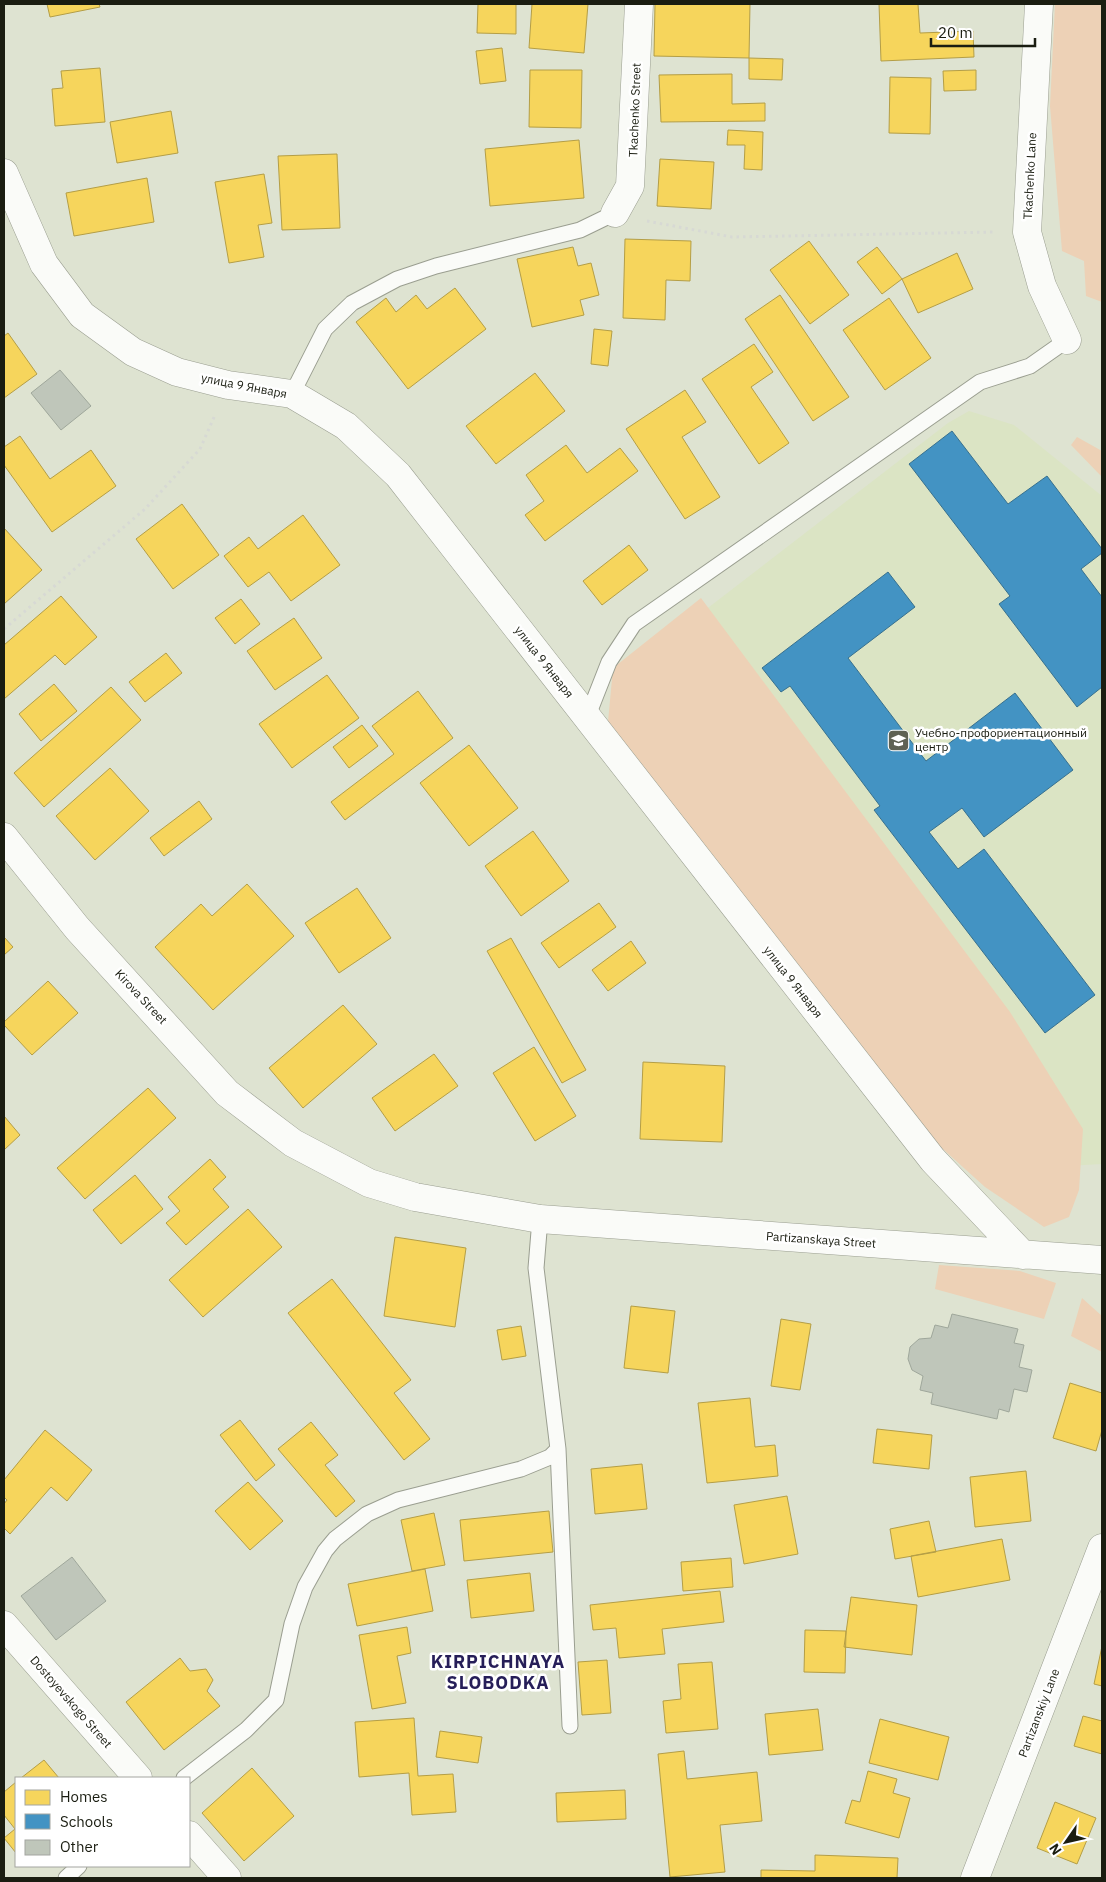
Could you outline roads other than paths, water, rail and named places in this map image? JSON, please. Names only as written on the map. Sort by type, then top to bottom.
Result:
[{"type":"street","name":"Tkachenko Street","points":[[615,213],[630,186],[639,4]]},
{"type":"street","name":"Tkachenko Lane","points":[[1039,4],[1027,232],[1042,286],[1067,340]]},
{"type":"street","name":"улица 9 Января","points":[[4,173],[44,264],[82,315],[133,352],[176,372],[228,384],[292,394],[346,426],[398,476],[933,1160],[1022,1255]]},
{"type":"street","name":"Kirova Street","points":[[4,837],[77,928],[227,1093],[293,1143]]},
{"type":"street","name":"Partizanskaya Street","points":[[293,1143],[369,1183],[415,1198],[540,1219],[1102,1260]]},
{"type":"street","name":"Partizanskiy Lane","points":[[975,1878],[1102,1548]]},
{"type":"street","name":"Dostoyevskogo Street","points":[[4,1625],[137,1777]]},
{"type":"street","points":[[190,1836],[227,1878]]},
{"type":"lane","points":[[292,394],[325,329],[352,303],[397,279],[436,266],[580,230],[615,213]]},
{"type":"lane","points":[[587,718],[609,662],[634,624],[980,382],[1030,366],[1067,340]]},
{"type":"lane","points":[[540,1219],[536,1268],[558,1449],[570,1726]]},
{"type":"lane","points":[[185,1777],[246,1730],[276,1700],[292,1624],[305,1587],[325,1550],[335,1539],[367,1514],[398,1500],[521,1469],[545,1459],[558,1449]]},
{"type":"lane","points":[[66,1878],[78,1867]]},
{"type":"place","name":"Учебно-профориентационный центр","points":[[899,740]]},
{"type":"district","name":"KIRPICHNAYA SLOBODKA","points":[[498,1672]]}]
